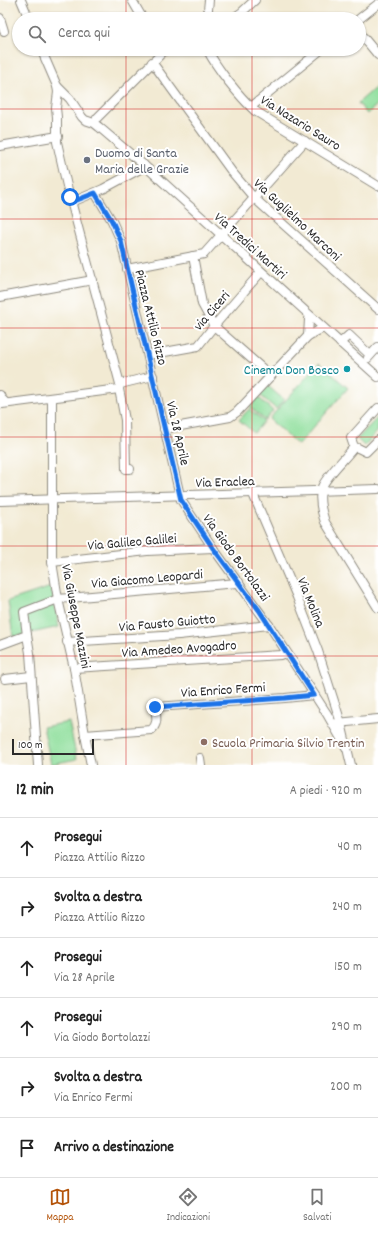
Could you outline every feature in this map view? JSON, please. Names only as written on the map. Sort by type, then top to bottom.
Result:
[{"type":"street","points":[[22,0],[26,12]]},
{"type":"street","points":[[132,0],[139,12]]},
{"type":"street","points":[[208,12],[209,0]]},
{"type":"street","points":[[242,12],[255,0]]},
{"type":"street","points":[[366,13],[378,4]]},
{"type":"street","points":[[0,18],[4,31]]},
{"type":"street","points":[[366,40],[378,55]]},
{"type":"street","points":[[45,56],[57,86],[57,142],[119,387],[125,420],[126,469],[130,469]]},
{"type":"street","points":[[92,121],[158,56]]},
{"type":"street","name":"Via Nazario Sauro","points":[[212,56],[244,100],[261,115],[378,186]]},
{"type":"street","points":[[251,107],[313,56]]},
{"type":"street","name":"Via Guglielmo Marconi","points":[[152,62],[234,174],[254,198],[378,309]]},
{"type":"street","name":"Via Tredici Martiri","points":[[57,86],[70,99],[82,117],[92,121],[144,165],[378,377]]},
{"type":"street","points":[[0,146],[58,136]]},
{"type":"street","points":[[127,269],[204,254],[305,141]]},
{"type":"street","points":[[72,202],[95,193],[140,169],[144,165]]},
{"type":"street","name":"Piazza Attilio Rizzo","points":[[3,401],[52,398],[119,387],[153,376],[121,241],[116,228],[95,193]]},
{"type":"street","points":[[193,256],[202,304],[214,326],[270,376]]},
{"type":"street","name":"via Ciceri","points":[[148,355],[198,346],[261,272]]},
{"type":"street","points":[[0,297],[93,280]]},
{"type":"street","points":[[308,336],[310,316]]},
{"type":"street","points":[[164,429],[230,417],[308,336],[323,328]]},
{"type":"street","points":[[340,343],[349,335],[370,355]]},
{"type":"street","points":[[363,363],[378,347]]},
{"type":"street","name":"Via 28 Aprile","points":[[153,376],[180,495]]},
{"type":"street","name":"Via Giuseppe Mazzini","points":[[52,398],[52,562],[58,599],[74,668],[91,765]]},
{"type":"street","points":[[354,448],[351,438],[352,436],[378,408]]},
{"type":"street","points":[[354,448],[358,448],[366,452],[378,440]]},
{"type":"street","points":[[354,448],[322,487],[321,510],[325,522],[378,608]]},
{"type":"street","name":"Via Eraclea","points":[[0,501],[378,489]]},
{"type":"street","name":"Via Molina","points":[[253,494],[297,597],[318,651],[341,723]]},
{"type":"street","name":"Via Giodo Bortolazzi","points":[[180,495],[184,505],[213,548],[269,625],[327,714],[347,749]]},
{"type":"street","name":"Via Galileo Galilei","points":[[52,562],[147,552],[213,548]]},
{"type":"street","name":"Via Giacomo Leopardi","points":[[27,635],[24,612],[58,599],[239,582]]},
{"type":"street","name":"Via Fausto Guiotto","points":[[67,642],[179,635],[269,625]]},
{"type":"street","points":[[0,645],[27,635],[38,765]]},
{"type":"street","name":"Via Amedeo Avogadro","points":[[74,668],[281,655],[286,653]]},
{"type":"street","points":[[5,679],[31,676]]},
{"type":"street","name":"Via Enrico Fermi","points":[[85,735],[152,730],[157,722],[155,707],[314,695]]},
{"type":"street","name":"Via Giodo Bortolazzi","points":[[327,714],[335,722],[341,723],[351,765]]},
{"type":"street","points":[[341,723],[378,719]]},
{"type":"green space","points":[[375,88],[378,91],[378,104],[367,114],[358,103]]},
{"type":"green space","points":[[319,363],[348,388],[298,445],[269,419]]},
{"type":"green space","points":[[268,386],[284,400],[276,409],[260,395]]},
{"type":"green space","points":[[258,397],[273,411],[265,420],[250,407]]},
{"type":"green space","points":[[249,409],[264,421],[254,433],[239,420]]},
{"type":"green space","points":[[378,417],[378,431],[364,446],[357,439]]},
{"type":"green space","points":[[51,587],[59,627],[13,637],[8,601]]},
{"type":"green space","points":[[69,722],[77,759],[51,764],[43,727]]},
{"type":"place","name":"Duomo di Santa Maria delle Grazie","points":[[87,160]]},
{"type":"place","name":"Cinema Don Bosco","points":[[347,369]]},
{"type":"place","name":"Scuola Primaria Silvio Trentin","points":[[204,742]]},
{"type":"route","points":[[70,197],[72,202],[95,193],[116,228],[121,241],[181,500],[213,548],[259,610],[314,695],[155,707]]}]
